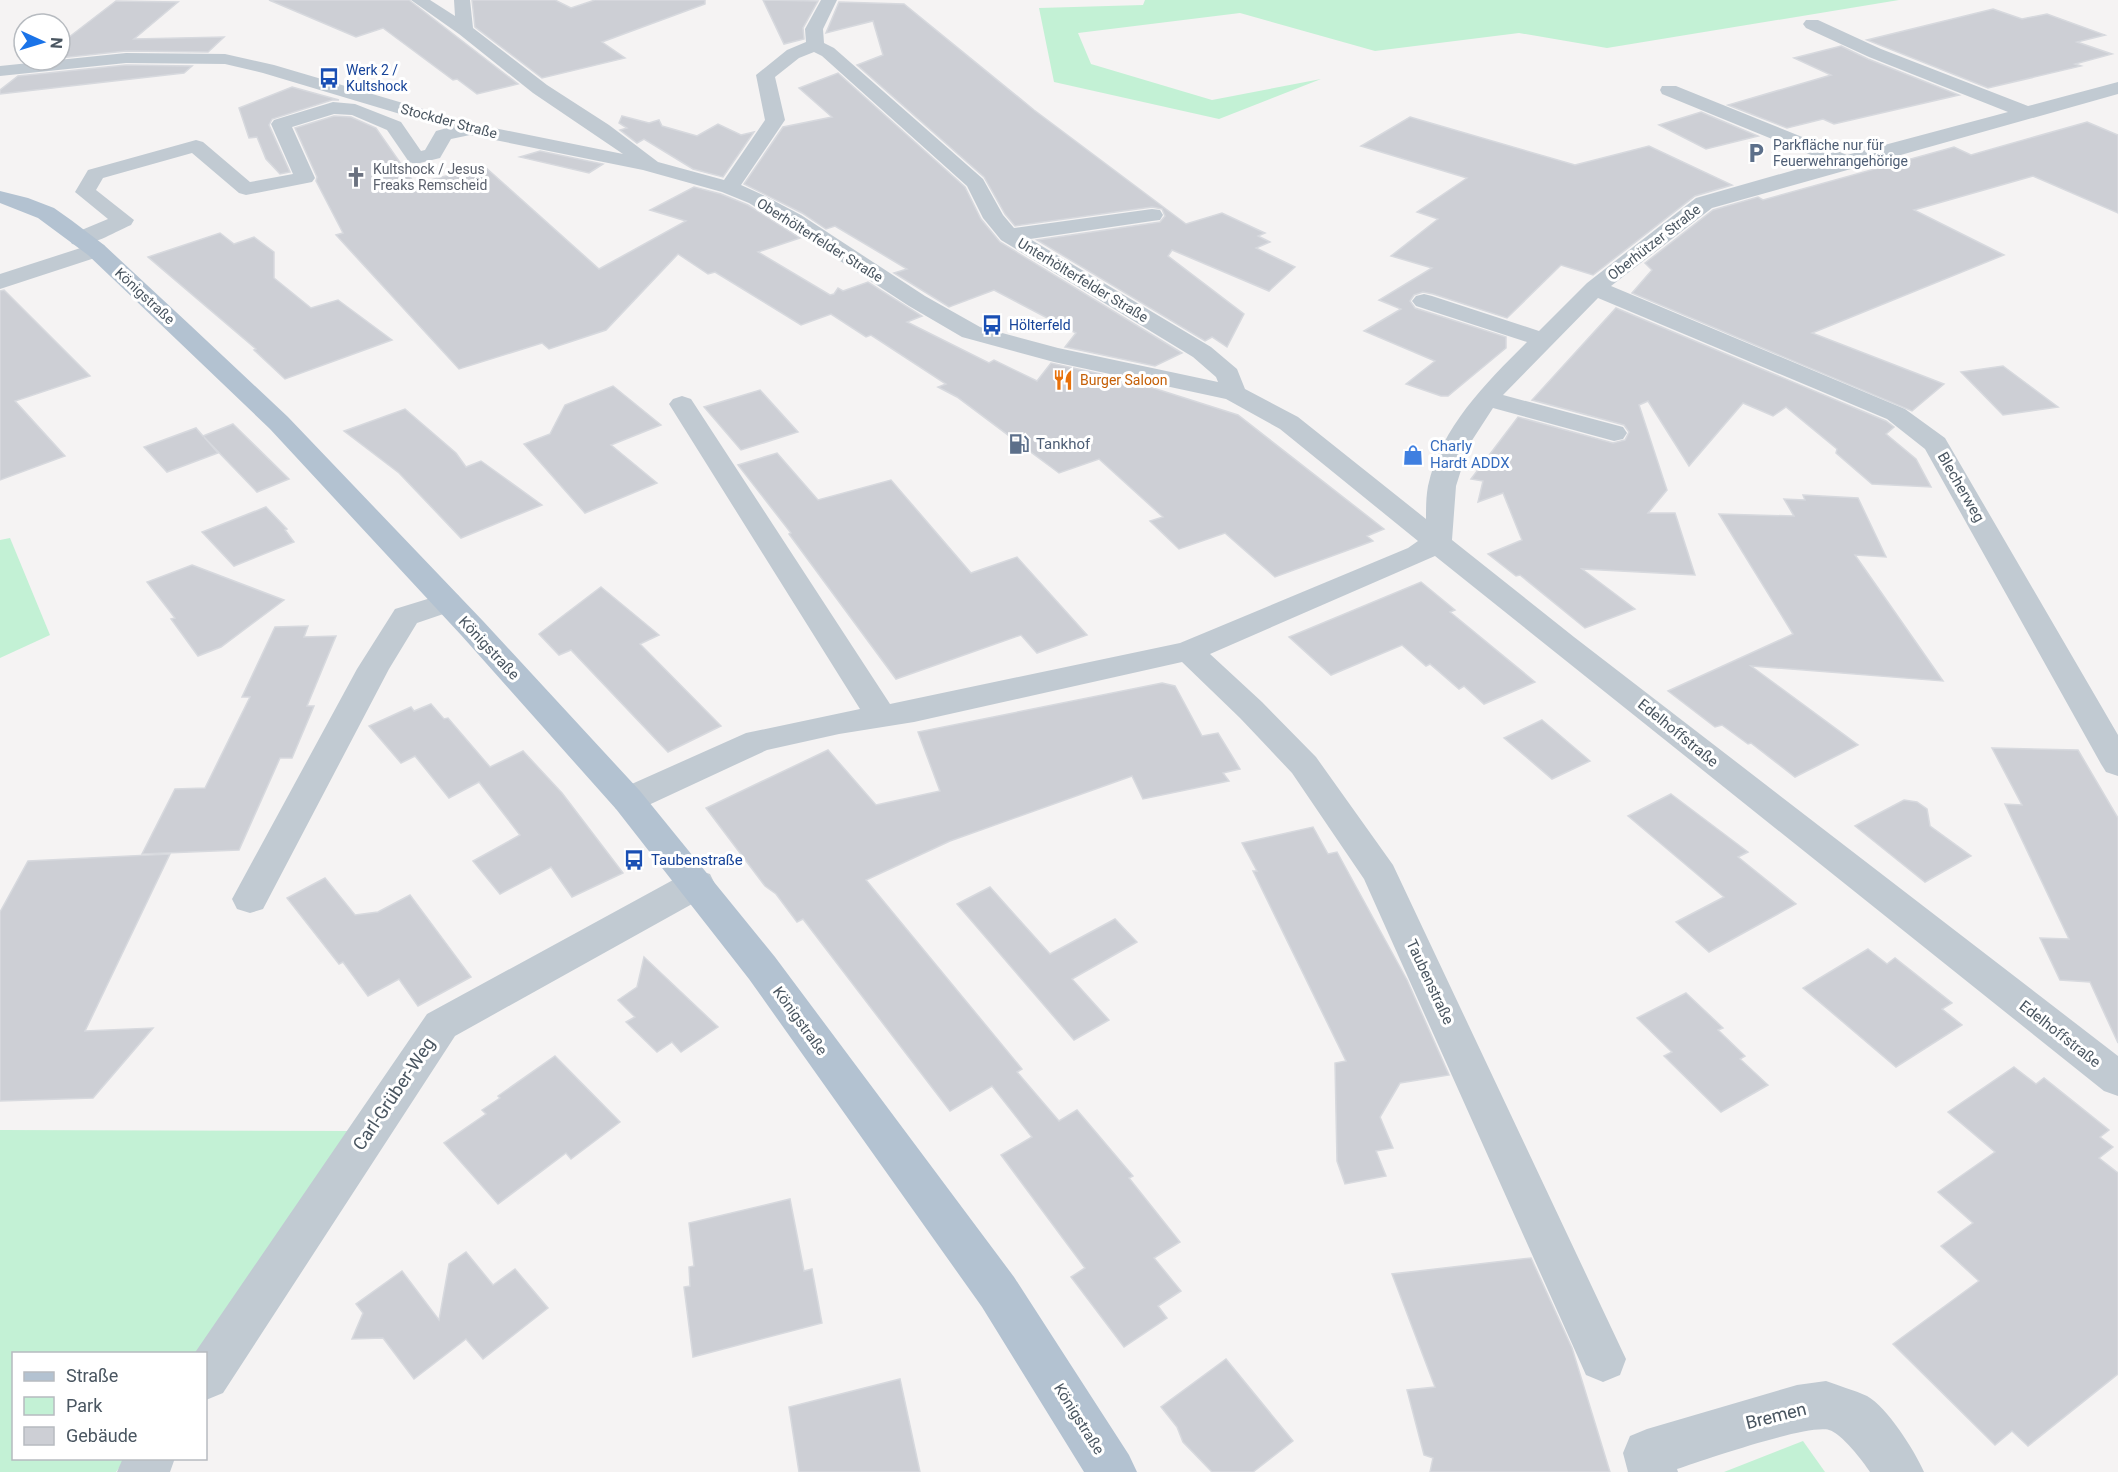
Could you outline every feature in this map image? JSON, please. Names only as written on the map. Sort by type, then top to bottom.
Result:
[{"type":"main road","name":"Königstraße","points":[[0,197],[21,202],[46,213],[88,244],[279,423],[628,800],[698,884],[998,1292],[1112,1472]]},
{"type":"street","name":"Oberhölterfelder Straße","points":[[419,0],[465,30],[540,89],[602,129],[651,166],[729,188],[756,199],[793,220],[917,301],[985,337],[1054,355],[1234,393]]},
{"type":"street","points":[[462,0],[465,30]]},
{"type":"street","points":[[729,188],[775,120],[765,75],[793,54],[815,45],[814,29],[829,0]]},
{"type":"street","points":[[1812,24],[1875,52],[2028,113]]},
{"type":"street","name":"Unterhölterfelder Straße","points":[[815,45],[828,52],[976,183],[994,219],[1009,235],[1202,352],[1228,375],[1234,393]]},
{"type":"street","name":"Stockder Straße","points":[[0,71],[126,58],[225,59],[268,69],[470,129],[651,166]]},
{"type":"street","name":"Oberhützer Straße","points":[[1438,541],[1442,486],[1456,445],[1485,398],[1595,288],[1704,203],[2118,88]]},
{"type":"street","points":[[1669,90],[1846,162]]},
{"type":"street","points":[[0,282],[88,244],[123,220],[85,192],[95,174],[196,146],[246,189],[305,178],[281,124],[333,108],[355,110],[394,126],[416,158],[433,154],[443,135],[470,129]]},
{"type":"street","points":[[1009,235],[1152,215]]},
{"type":"street","name":"Blecherweg","points":[[1595,288],[1896,414],[1936,444],[2118,764]]},
{"type":"street","points":[[1424,301],[1544,340]]},
{"type":"street","name":"Edelhoffstraße","points":[[1234,393],[1289,423],[1563,644],[2118,1079]]},
{"type":"street","points":[[1485,398],[1614,433]]},
{"type":"street","points":[[682,404],[881,716]]},
{"type":"street","points":[[628,800],[758,741],[1188,651],[1418,554],[1438,541]]},
{"type":"street","name":"Königstraße","points":[[250,900],[373,669],[406,616],[447,602]]},
{"type":"street","name":"Taubenstraße","points":[[1188,651],[1251,710],[1304,765],[1380,874],[1603,1359]]},
{"type":"street","name":"Carl-Grüber-Weg","points":[[207,1375],[441,1024],[698,884]]},
{"type":"street","name":"Bremen","points":[[1653,1472],[1647,1453],[1797,1409],[1826,1405],[1852,1414],[1884,1449],[1899,1472]]},
{"type":"green space","points":[[1145,0],[1899,0],[1607,48],[1519,33],[1375,51],[1240,13],[1078,33],[1091,64],[1212,100],[1321,79],[1219,119],[1054,82],[1039,8],[1143,5]]},
{"type":"green space","points":[[10,538],[50,635],[0,658],[0,540]]},
{"type":"green space","points":[[0,1130],[348,1131],[198,1352],[12,1352],[12,1460],[125,1460],[116,1472],[0,1472]]},
{"type":"green space","points":[[1803,1441],[1825,1472],[1724,1472]]},
{"type":"building","points":[[269,0],[409,0],[518,84],[477,94],[457,79],[453,80],[383,28],[356,37]]},
{"type":"building","points":[[472,0],[555,0],[571,8],[595,0],[705,0],[705,4],[602,42],[625,58],[542,78],[475,27]]},
{"type":"building","points":[[763,0],[818,1],[803,28],[804,39],[784,44]]},
{"type":"building","points":[[116,1],[178,2],[134,39],[224,37],[208,52],[126,51],[72,57],[72,35]]},
{"type":"building","points":[[839,2],[904,4],[1034,110],[1186,224],[1222,213],[1265,233],[1258,236],[1270,242],[1256,248],[1295,267],[1269,291],[1172,250],[1168,256],[1244,314],[1227,347],[1212,337],[1205,341],[1037,240],[1160,222],[1165,216],[1162,209],[1152,207],[1015,226],[1005,214],[984,177],[857,65],[883,55],[873,21],[826,33]]},
{"type":"building","points":[[1993,9],[2022,19],[2047,14],[2105,35],[2077,42],[2112,54],[2075,64],[2081,66],[1988,88],[1867,40]]},
{"type":"building","points":[[1841,46],[1959,95],[1834,124],[1823,119],[1787,128],[1728,105],[1831,75],[1794,58]]},
{"type":"building","points":[[126,65],[192,66],[184,73],[0,94],[0,90],[18,76]]},
{"type":"building","points":[[838,73],[965,187],[981,219],[1000,242],[1182,353],[1155,366],[1065,347],[1076,333],[994,290],[949,307],[894,273],[907,269],[835,226],[826,229],[802,213],[744,184],[783,127],[832,117],[799,88]]},
{"type":"building","points":[[292,87],[339,100],[332,100],[272,119],[269,125],[290,172],[280,174],[266,159],[257,137],[249,138],[239,108]]},
{"type":"building","points":[[1701,112],[1758,136],[1706,149],[1659,125]]},
{"type":"building","points":[[334,116],[351,117],[376,128],[415,184],[484,166],[599,269],[686,221],[650,210],[694,187],[721,194],[748,205],[800,238],[758,252],[830,295],[834,294],[838,288],[843,291],[868,282],[922,316],[907,322],[989,363],[994,360],[1037,381],[1051,363],[1128,380],[1238,415],[1384,529],[1367,536],[1373,541],[1275,577],[1225,533],[1179,549],[1150,521],[1163,517],[1099,459],[1059,473],[957,397],[938,387],[946,384],[871,335],[866,337],[831,314],[801,325],[715,272],[708,274],[678,254],[606,330],[549,349],[542,343],[459,369],[336,235],[343,233],[316,181],[317,177],[295,128]]},
{"type":"building","points":[[622,116],[649,123],[659,120],[662,126],[697,136],[718,124],[741,135],[754,132],[723,177],[693,169],[644,139],[637,143],[620,130],[627,128],[619,123]]},
{"type":"building","points":[[1410,117],[1575,165],[1649,146],[1732,185],[1695,196],[1593,275],[1561,265],[1507,318],[1433,294],[1423,292],[1414,295],[1410,301],[1415,308],[1506,337],[1506,348],[1448,396],[1441,396],[1406,384],[1435,361],[1364,331],[1401,309],[1379,300],[1432,268],[1391,256],[1438,219],[1417,212],[1467,178],[1361,146]]},
{"type":"building","points":[[2087,122],[2118,135],[2118,213],[2033,176],[1914,210],[2004,255],[1812,333],[1944,384],[1912,411],[1632,293],[1652,270],[1645,263],[1713,210],[1758,197],[1763,200],[1954,147],[1971,155]]},
{"type":"building","points":[[540,151],[603,164],[589,173],[520,157]]},
{"type":"building","points":[[220,233],[234,244],[254,237],[274,252],[274,278],[311,308],[338,300],[392,340],[285,379],[254,350],[256,349],[148,257]]},
{"type":"building","points":[[4,290],[90,376],[15,401],[65,456],[0,480],[0,291]]},
{"type":"building","points":[[1616,308],[1886,421],[1894,427],[1886,434],[1916,459],[1931,487],[1872,484],[1836,453],[1837,449],[1786,407],[1773,416],[1743,403],[1689,466],[1648,401],[1639,405],[1667,490],[1648,513],[1675,513],[1695,575],[1582,569],[1635,609],[1585,628],[1520,575],[1516,576],[1488,554],[1522,540],[1503,493],[1478,502],[1483,481],[1471,479],[1518,417],[1613,443],[1625,440],[1629,432],[1624,425],[1532,400]]},
{"type":"building","points":[[2003,366],[2058,407],[2003,415],[1961,372]]},
{"type":"building","points":[[613,386],[661,425],[611,445],[657,483],[585,513],[524,444],[550,434],[565,405]]},
{"type":"building","points":[[760,390],[798,432],[741,450],[704,407]]},
{"type":"building","points":[[405,409],[456,453],[466,467],[481,461],[542,505],[461,538],[399,473],[344,431]]},
{"type":"building","points":[[233,424],[289,479],[257,492],[204,437],[218,453],[167,472],[144,447],[196,428],[203,436]]},
{"type":"building","points":[[777,453],[818,500],[891,480],[971,573],[1017,557],[1087,635],[1037,653],[1021,635],[896,679],[789,534],[791,533],[738,465]]},
{"type":"building","points":[[1803,495],[1858,498],[1886,557],[1855,555],[1943,681],[1751,666],[1858,745],[1795,777],[1751,743],[1748,744],[1722,725],[1715,727],[1668,691],[1793,634],[1719,514],[1794,516],[1784,499],[1805,500]]},
{"type":"building","points":[[266,507],[287,529],[285,530],[294,542],[234,566],[202,532]]},
{"type":"building","points":[[192,565],[284,600],[221,647],[198,656],[171,619],[175,618],[147,582]]},
{"type":"building","points":[[1421,582],[1455,610],[1450,612],[1535,682],[1484,704],[1464,686],[1459,689],[1430,664],[1426,666],[1402,645],[1331,675],[1289,637]]},
{"type":"building","points":[[601,587],[659,635],[640,644],[721,726],[668,752],[571,650],[559,655],[539,634]]},
{"type":"building","points":[[308,626],[304,637],[336,636],[307,706],[314,706],[292,758],[280,758],[239,850],[142,854],[175,789],[205,788],[250,697],[242,697],[275,627]]},
{"type":"building","points":[[1162,683],[1175,686],[1202,736],[1218,733],[1240,769],[1223,773],[1229,781],[1143,799],[1132,776],[950,841],[866,880],[1022,1069],[1017,1072],[1059,1121],[1077,1110],[1133,1176],[1129,1178],[1180,1242],[1154,1258],[1181,1291],[1158,1306],[1167,1318],[1124,1347],[1071,1277],[1085,1268],[1001,1155],[1032,1137],[992,1086],[950,1111],[803,919],[797,922],[776,894],[765,886],[706,808],[828,750],[876,805],[940,791],[918,732]]},
{"type":"building","points":[[431,704],[444,719],[448,718],[490,767],[523,751],[562,793],[623,873],[572,897],[551,867],[500,894],[473,861],[520,835],[479,782],[449,798],[415,756],[401,763],[369,726],[411,707],[414,711]]},
{"type":"building","points":[[1542,720],[1590,761],[1552,779],[1504,738]]},
{"type":"building","points":[[1992,748],[2078,750],[2118,818],[2118,1043],[2090,982],[2060,980],[2040,938],[2069,939],[2005,804],[2022,805]]},
{"type":"building","points":[[1671,794],[1748,852],[1738,857],[1796,904],[1709,952],[1676,922],[1724,897],[1628,816]]},
{"type":"building","points":[[1904,800],[1917,802],[1927,809],[1930,826],[1971,856],[1925,882],[1855,826]]},
{"type":"building","points":[[1313,827],[1328,854],[1337,852],[1407,980],[1449,1075],[1400,1083],[1380,1117],[1393,1148],[1376,1151],[1386,1176],[1345,1184],[1337,1161],[1335,1063],[1346,1061],[1253,871],[1257,871],[1242,843]]},
{"type":"building","points":[[170,854],[85,1031],[153,1028],[93,1098],[0,1101],[0,912],[28,861]]},
{"type":"building","points":[[325,878],[355,915],[378,912],[410,895],[471,977],[418,1006],[399,979],[368,996],[343,962],[339,964],[287,898]]},
{"type":"building","points":[[990,887],[1050,954],[1115,919],[1137,942],[1072,979],[1109,1020],[1074,1040],[957,904]]},
{"type":"building","points":[[1868,949],[1887,964],[1895,958],[1952,1003],[1942,1009],[1962,1025],[1896,1067],[1803,988]]},
{"type":"building","points":[[644,957],[718,1027],[681,1052],[672,1042],[657,1052],[626,1022],[635,1017],[618,1000],[637,987]]},
{"type":"building","points":[[1686,993],[1723,1028],[1718,1030],[1745,1056],[1740,1059],[1768,1085],[1721,1112],[1664,1056],[1672,1052],[1637,1018]]},
{"type":"building","points":[[555,1056],[620,1122],[571,1159],[566,1153],[498,1204],[444,1143],[486,1114],[482,1110],[500,1098],[498,1096]]},
{"type":"building","points":[[2014,1067],[2036,1084],[2044,1078],[2109,1130],[2100,1137],[2113,1147],[2099,1158],[2118,1173],[2118,1374],[2028,1446],[2012,1431],[1995,1445],[1893,1344],[1979,1281],[1941,1246],[1973,1223],[1938,1192],[1995,1152],[1948,1112]]},
{"type":"building","points":[[790,1199],[804,1271],[812,1269],[822,1323],[693,1357],[684,1287],[690,1286],[689,1267],[694,1266],[689,1223]]},
{"type":"building","points":[[466,1252],[493,1285],[515,1269],[548,1308],[483,1359],[466,1339],[414,1379],[383,1338],[352,1339],[363,1313],[356,1304],[402,1271],[439,1320],[449,1264]]},
{"type":"building","points":[[1531,1258],[1572,1348],[1610,1472],[1430,1472],[1433,1458],[1424,1455],[1407,1390],[1435,1387],[1392,1274]]},
{"type":"building","points":[[1226,1359],[1293,1441],[1253,1472],[1212,1472],[1183,1442],[1177,1427],[1161,1407]]},
{"type":"building","points":[[900,1379],[920,1472],[799,1472],[789,1407]]},
{"type":"place","name":"Werk 2 / Kultshock","points":[[329,78]]},
{"type":"place","name":"Parkfläche nur für Feuerwehrangehörige","points":[[1756,153]]},
{"type":"place","name":"Kultshock / Jesus Freaks Remscheid","points":[[356,177]]},
{"type":"place","name":"Hölterfeld","points":[[992,325]]},
{"type":"place","name":"Burger Saloon","points":[[1063,380]]},
{"type":"place","name":"Tankhof","points":[[1019,444]]},
{"type":"place","name":"Charly Hardt ADDX","points":[[1413,455]]},
{"type":"place","name":"Taubenstraße","points":[[634,860]]}]
